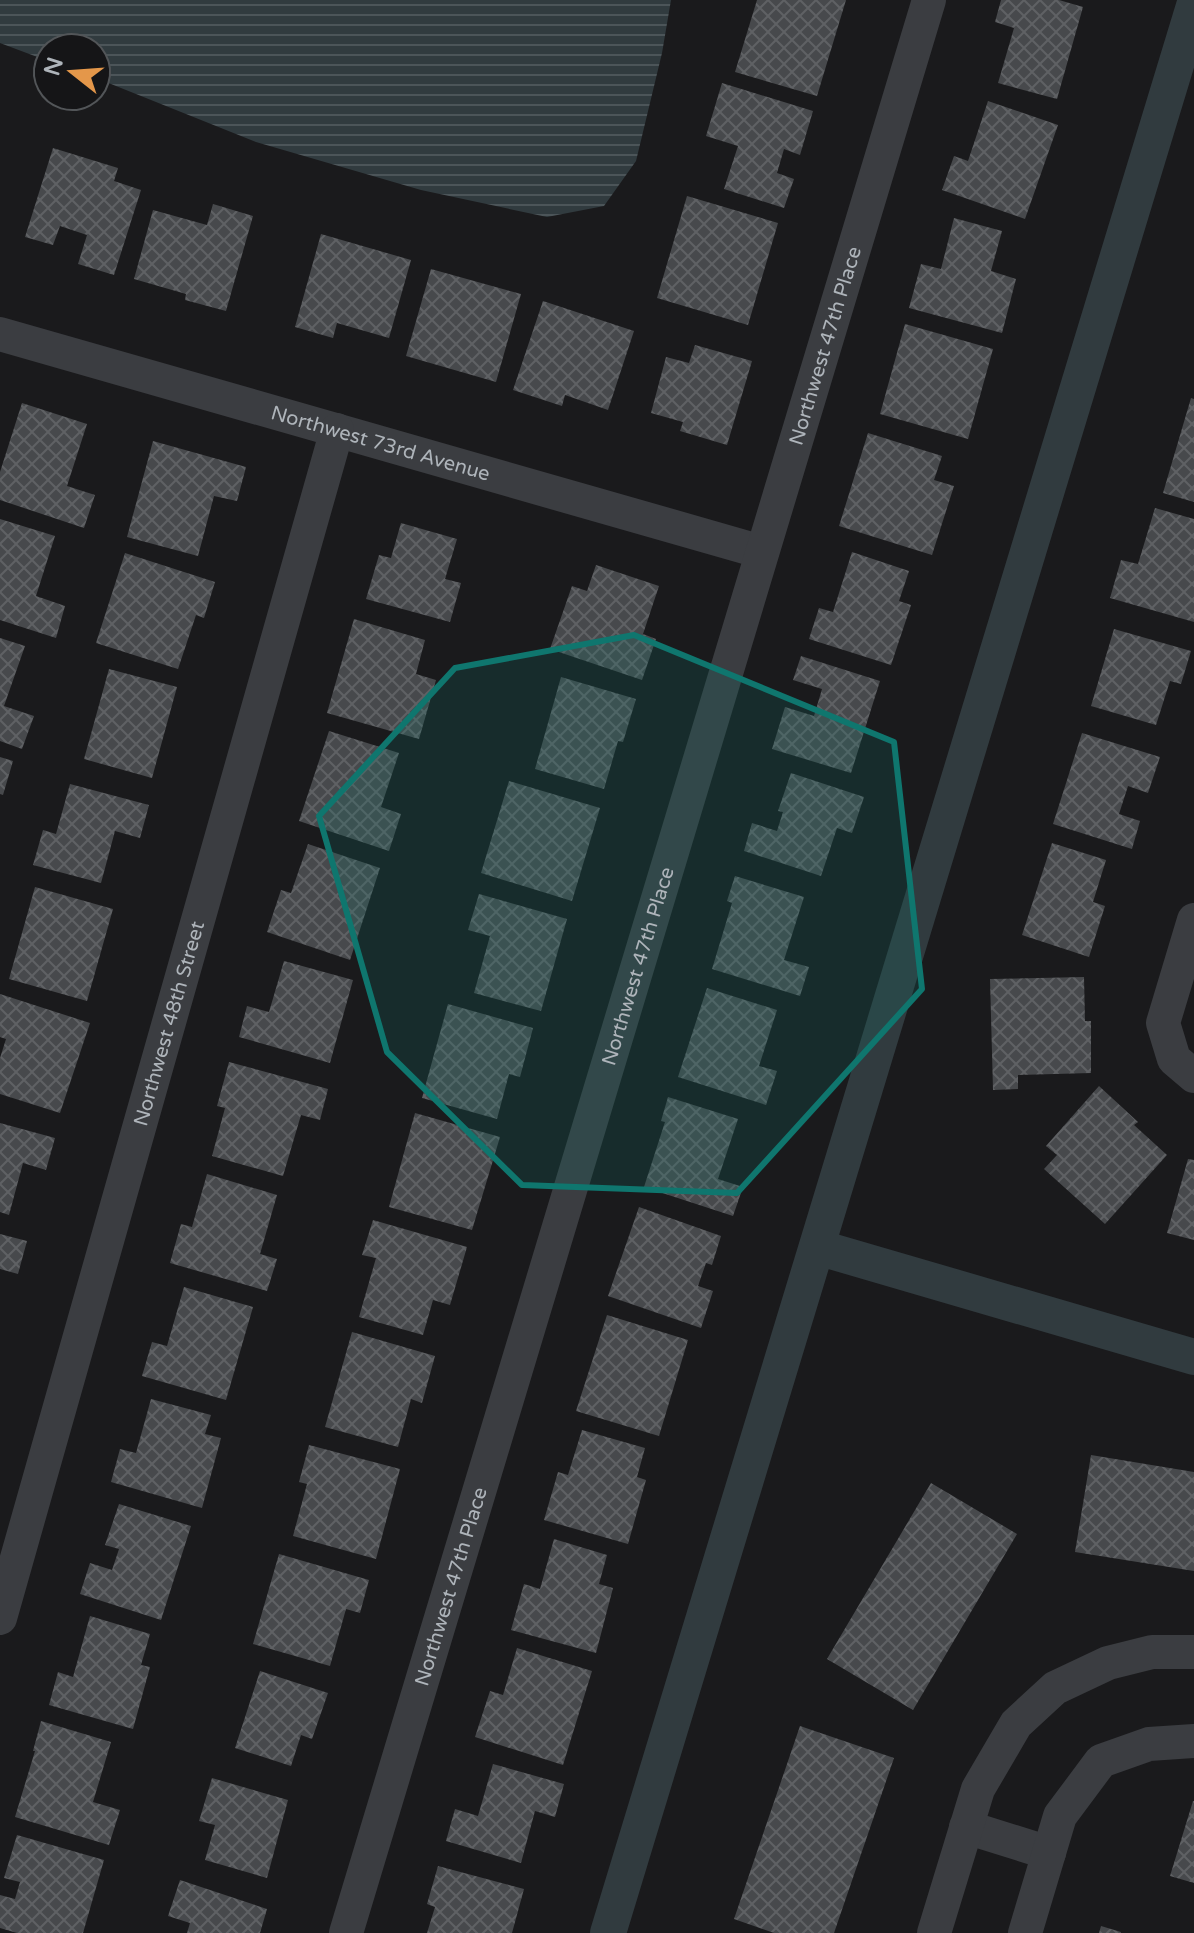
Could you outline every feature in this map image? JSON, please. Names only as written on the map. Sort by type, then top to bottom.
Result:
[{"type":"street","name":"Northwest 47th Place","points":[[346,1933],[929,0]]},
{"type":"street","name":"Northwest 73rd Avenue","points":[[0,334],[762,552]]},
{"type":"street","name":"Northwest 48th Street","points":[[0,1618],[337,430]]},
{"type":"street","points":[[1184,1067],[1163,1023],[1194,920]]},
{"type":"street","points":[[934,1933],[978,1789],[1016,1724],[1055,1688],[1108,1663],[1152,1652],[1194,1652]]},
{"type":"street","points":[[1025,1933],[1060,1816],[1101,1761],[1149,1744],[1194,1741]]},
{"type":"street","points":[[966,1827],[1049,1853]]},
{"type":"highlighted area","points":[[634,635],[894,742],[922,989],[737,1193],[522,1185],[387,1052],[319,816],[455,668]]},
{"type":"shaded area","points":[[0,0],[671,0],[662,53],[636,161],[604,206],[547,217],[421,190],[256,142],[112,84],[112,32],[32,32],[32,55],[0,43]]},
{"type":"building","points":[[757,0],[846,0],[817,96],[735,72]]},
{"type":"building","points":[[1001,0],[1059,0],[1083,7],[1057,99],[998,83],[1014,28],[995,22]]},
{"type":"building","points":[[722,83],[813,111],[800,155],[784,149],[777,173],[794,179],[784,208],[724,189],[738,146],[706,136]]},
{"type":"building","points":[[988,101],[1058,125],[1025,219],[942,190],[954,156],[968,161]]},
{"type":"building","points":[[53,148],[118,168],[114,181],[141,190],[114,275],[78,264],[87,235],[60,226],[53,245],[25,237]]},
{"type":"building","points":[[687,196],[778,223],[748,325],[657,298]]},
{"type":"building","points":[[213,204],[253,216],[226,311],[185,300],[186,294],[134,279],[153,210],[207,225]]},
{"type":"building","points":[[954,218],[1002,231],[991,271],[1016,279],[1002,333],[909,308],[921,264],[941,269]]},
{"type":"building","points":[[321,234],[411,260],[389,338],[337,323],[333,338],[295,327]]},
{"type":"building","points":[[431,269],[521,294],[496,382],[406,356]]},
{"type":"building","points":[[543,301],[634,331],[608,410],[565,395],[562,406],[513,390]]},
{"type":"building","points":[[905,324],[993,349],[968,439],[880,414]]},
{"type":"building","points":[[695,345],[752,361],[727,445],[680,431],[683,422],[651,413],[666,357],[689,363]]},
{"type":"building","points":[[1191,398],[1194,399],[1194,502],[1163,493]]},
{"type":"building","points":[[22,403],[87,424],[67,486],[95,495],[84,528],[0,500],[0,472]]},
{"type":"building","points":[[868,433],[942,456],[934,480],[954,486],[932,555],[839,526]]},
{"type":"building","points":[[153,441],[246,467],[237,501],[214,496],[198,556],[127,537]]},
{"type":"building","points":[[1155,508],[1194,519],[1194,622],[1110,598],[1121,560],[1138,564]]},
{"type":"building","points":[[0,519],[55,536],[36,596],[65,606],[56,638],[0,620]]},
{"type":"building","points":[[401,523],[457,539],[445,579],[461,583],[450,622],[366,599],[379,555],[391,558]]},
{"type":"building","points":[[852,552],[909,571],[899,601],[911,605],[891,665],[809,639],[819,608],[833,612]]},
{"type":"building","points":[[125,553],[215,582],[204,618],[196,615],[178,669],[96,643]]},
{"type":"building","points":[[596,565],[659,586],[643,634],[656,639],[642,680],[550,649],[572,586],[587,591]]},
{"type":"building","points":[[354,619],[425,640],[416,674],[436,680],[419,739],[327,713]]},
{"type":"building","points":[[1114,629],[1191,651],[1181,684],[1170,681],[1156,725],[1091,706]]},
{"type":"building","points":[[0,638],[25,646],[4,706],[34,716],[22,749],[0,741]]},
{"type":"building","points":[[801,656],[880,681],[851,773],[772,749],[785,707],[814,716],[822,689],[793,680]]},
{"type":"building","points":[[109,669],[177,687],[152,778],[84,759]]},
{"type":"building","points":[[561,677],[636,699],[623,742],[618,741],[604,789],[535,769]]},
{"type":"building","points":[[329,731],[399,753],[381,807],[401,814],[389,851],[299,821]]},
{"type":"building","points":[[1082,733],[1160,757],[1148,793],[1128,786],[1119,814],[1140,821],[1132,849],[1053,824]]},
{"type":"building","points":[[0,757],[13,761],[3,795],[0,794]]},
{"type":"building","points":[[791,773],[864,797],[852,833],[837,828],[821,876],[744,851],[752,823],[777,831],[783,812],[778,811]]},
{"type":"building","points":[[509,781],[600,808],[572,901],[481,873]]},
{"type":"building","points":[[70,784],[149,805],[140,838],[115,831],[101,883],[33,865],[43,830],[56,834]]},
{"type":"building","points":[[1052,843],[1106,860],[1093,902],[1105,906],[1089,957],[1022,935]]},
{"type":"building","points":[[308,844],[380,868],[350,960],[267,932],[281,890],[291,893]]},
{"type":"building","points":[[735,876],[804,897],[784,960],[809,967],[800,996],[712,969],[732,903],[727,901]]},
{"type":"building","points":[[35,887],[113,909],[87,1001],[9,979]]},
{"type":"building","points":[[479,894],[567,919],[541,1011],[474,993],[490,936],[468,930]]},
{"type":"building","points":[[284,961],[353,980],[330,1063],[239,1037],[247,1006],[269,1012]]},
{"type":"building","points":[[1084,977],[1085,1021],[1091,1021],[1091,1073],[1018,1075],[1018,1089],[993,1090],[990,979]]},
{"type":"building","points":[[707,988],[777,1010],[759,1066],[777,1071],[766,1105],[678,1077]]},
{"type":"building","points":[[0,994],[90,1023],[60,1113],[0,1094],[0,1058],[6,1039],[0,1037]]},
{"type":"building","points":[[448,1004],[533,1028],[520,1077],[509,1074],[497,1119],[422,1098]]},
{"type":"building","points":[[229,1062],[328,1089],[320,1120],[301,1115],[283,1176],[212,1156],[225,1108],[217,1106]]},
{"type":"building","points":[[1099,1086],[1138,1122],[1134,1125],[1167,1155],[1105,1224],[1044,1169],[1057,1155],[1046,1146]]},
{"type":"building","points":[[668,1097],[738,1119],[718,1179],[743,1187],[733,1216],[644,1187],[665,1122],[661,1121]]},
{"type":"building","points":[[415,1113],[500,1137],[472,1230],[389,1207]]},
{"type":"building","points":[[0,1123],[55,1138],[46,1170],[23,1163],[9,1215],[0,1212]]},
{"type":"building","points":[[1188,1159],[1194,1160],[1194,1240],[1167,1233]]},
{"type":"building","points":[[207,1174],[277,1195],[260,1254],[277,1259],[267,1291],[170,1263],[181,1224],[192,1227]]},
{"type":"building","points":[[639,1207],[721,1236],[712,1265],[706,1263],[698,1286],[713,1291],[701,1328],[608,1296]]},
{"type":"building","points":[[373,1220],[467,1247],[450,1305],[433,1300],[423,1335],[359,1317],[376,1258],[362,1255]]},
{"type":"building","points":[[0,1234],[27,1241],[18,1274],[0,1269]]},
{"type":"building","points":[[184,1287],[253,1307],[226,1400],[142,1376],[152,1342],[167,1346]]},
{"type":"building","points":[[607,1315],[688,1340],[659,1436],[576,1411]]},
{"type":"building","points":[[352,1332],[435,1356],[422,1403],[411,1399],[398,1447],[325,1427]]},
{"type":"building","points":[[151,1399],[211,1415],[205,1434],[221,1438],[202,1508],[111,1482],[120,1449],[136,1453]]},
{"type":"building","points":[[582,1430],[645,1448],[637,1477],[646,1480],[628,1544],[544,1520],[558,1472],[568,1475]]},
{"type":"building","points":[[309,1445],[400,1469],[376,1559],[293,1536],[307,1484],[299,1482]]},
{"type":"building","points":[[1091,1455],[1194,1472],[1194,1571],[1075,1552]]},
{"type":"building","points":[[931,1483],[1017,1534],[913,1710],[827,1659]]},
{"type":"building","points":[[119,1504],[191,1526],[161,1620],[80,1594],[90,1563],[112,1570],[119,1549],[105,1545]]},
{"type":"building","points":[[554,1539],[607,1555],[599,1584],[613,1588],[596,1653],[511,1630],[524,1584],[540,1589]]},
{"type":"building","points":[[279,1554],[369,1580],[360,1613],[346,1609],[330,1666],[253,1644]]},
{"type":"building","points":[[90,1616],[150,1634],[141,1665],[150,1667],[133,1729],[49,1705],[58,1672],[73,1677]]},
{"type":"building","points":[[517,1648],[592,1671],[563,1765],[475,1737],[490,1691],[503,1695]]},
{"type":"building","points":[[260,1671],[328,1693],[312,1739],[301,1735],[291,1766],[235,1748]]},
{"type":"building","points":[[41,1721],[111,1742],[93,1802],[120,1810],[109,1845],[15,1817]]},
{"type":"building","points":[[800,1726],[894,1758],[834,1933],[774,1933],[734,1919]]},
{"type":"building","points":[[493,1764],[564,1784],[555,1817],[535,1811],[521,1863],[446,1841],[455,1809],[478,1816]]},
{"type":"building","points":[[212,1778],[288,1800],[267,1878],[205,1860],[215,1825],[199,1821]]},
{"type":"building","points":[[1194,1801],[1194,1883],[1170,1876]]},
{"type":"building","points":[[17,1835],[104,1860],[83,1933],[17,1933],[0,1928],[0,1895],[15,1899],[20,1882],[4,1878]]},
{"type":"building","points":[[438,1866],[524,1889],[512,1933],[427,1933],[435,1907],[427,1904]]},
{"type":"building","points":[[180,1880],[267,1909],[260,1933],[187,1933],[190,1923],[168,1916]]},
{"type":"building","points":[[1101,1926],[1121,1932],[1121,1933],[1099,1933]]},
{"type":"waterway","points":[[608,1933],[1194,6]]},
{"type":"waterway","points":[[817,1247],[1194,1357]]}]
